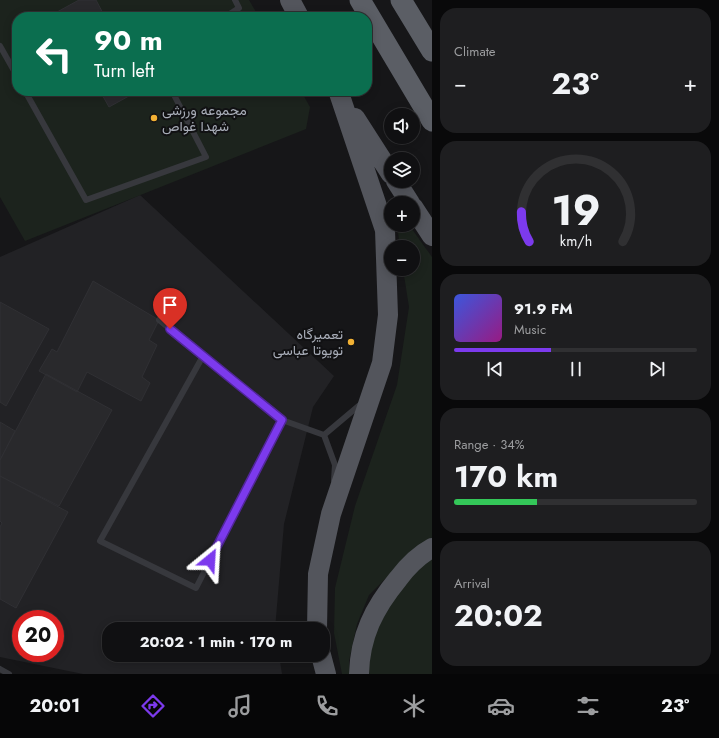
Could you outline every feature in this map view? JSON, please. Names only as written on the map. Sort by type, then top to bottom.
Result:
[{"type":"highway","points":[[360,0],[367,12]]},
{"type":"highway","points":[[401,0],[432,51]]},
{"type":"highway","points":[[372,20],[432,121]]},
{"type":"main road","points":[[290,0],[296,12]]},
{"type":"main road","points":[[317,622],[318,574],[331,514],[382,363],[388,315],[385,230],[339,96]]},
{"type":"main road","points":[[341,96],[384,163]]},
{"type":"main road","points":[[420,218],[432,236]]},
{"type":"main road","points":[[359,674],[359,658],[370,622],[384,596],[406,568],[432,548]]},
{"type":"main road","points":[[323,662],[326,674]]},
{"type":"lane","points":[[233,12],[239,8],[235,0]]},
{"type":"lane","points":[[0,46],[12,67]]},
{"type":"lane","points":[[28,96],[86,200],[206,157],[175,96]]},
{"type":"lane","points":[[159,320],[282,420],[324,436],[335,465],[331,514]]},
{"type":"lane","points":[[203,356],[100,542],[196,588],[282,420]]},
{"type":"lane","points":[[324,436],[371,396]]},
{"type":"lane","points":[[0,669],[9,674]]},
{"type":"shaded area","name":"مجموعه ورزشی شهدا غواص","points":[[0,0],[249,0],[256,12],[12,12],[12,96],[304,96],[310,107],[306,129],[25,241],[0,197]]},
{"type":"shaded area","points":[[140,195],[334,376],[313,407],[284,524],[276,622],[102,622],[102,662],[280,662],[282,674],[83,674],[24,662],[64,662],[64,610],[12,610],[12,659],[0,657],[0,257]]},
{"type":"shaded area","points":[[398,232],[414,232],[420,240],[399,240]]},
{"type":"shaded area","points":[[420,240],[432,257],[432,541],[394,570],[369,595],[357,624],[349,661],[350,674],[342,674],[334,633],[335,588],[355,506],[397,385],[409,307],[404,276],[420,276]]},
{"type":"shaded area","points":[[432,557],[432,674],[366,674],[372,641],[381,619],[405,582]]},
{"type":"building","points":[[79,0],[96,0],[102,12],[57,12]]},
{"type":"building","points":[[103,96],[129,96],[109,107]]},
{"type":"building","points":[[93,281],[159,320],[149,340],[157,345],[142,377],[150,383],[141,401],[87,372],[77,392],[39,371],[52,349],[57,352]]},
{"type":"building","points":[[0,302],[49,329],[6,406],[0,402]]},
{"type":"building","points":[[46,374],[112,410],[59,506],[0,476],[0,460]]},
{"type":"building","points":[[0,422],[15,431],[0,460]]},
{"type":"building","points":[[0,476],[68,512],[16,608],[0,599],[0,527],[2,523],[0,521]]},
{"type":"place","name":"مجموعه ورزشی شهدا غواص","points":[[154,118]]},
{"type":"place","name":"تعمیرگاه تویوتا عباسی","points":[[351,342]]},
{"type":"route","points":[[170,329],[282,420],[210,560]]}]
